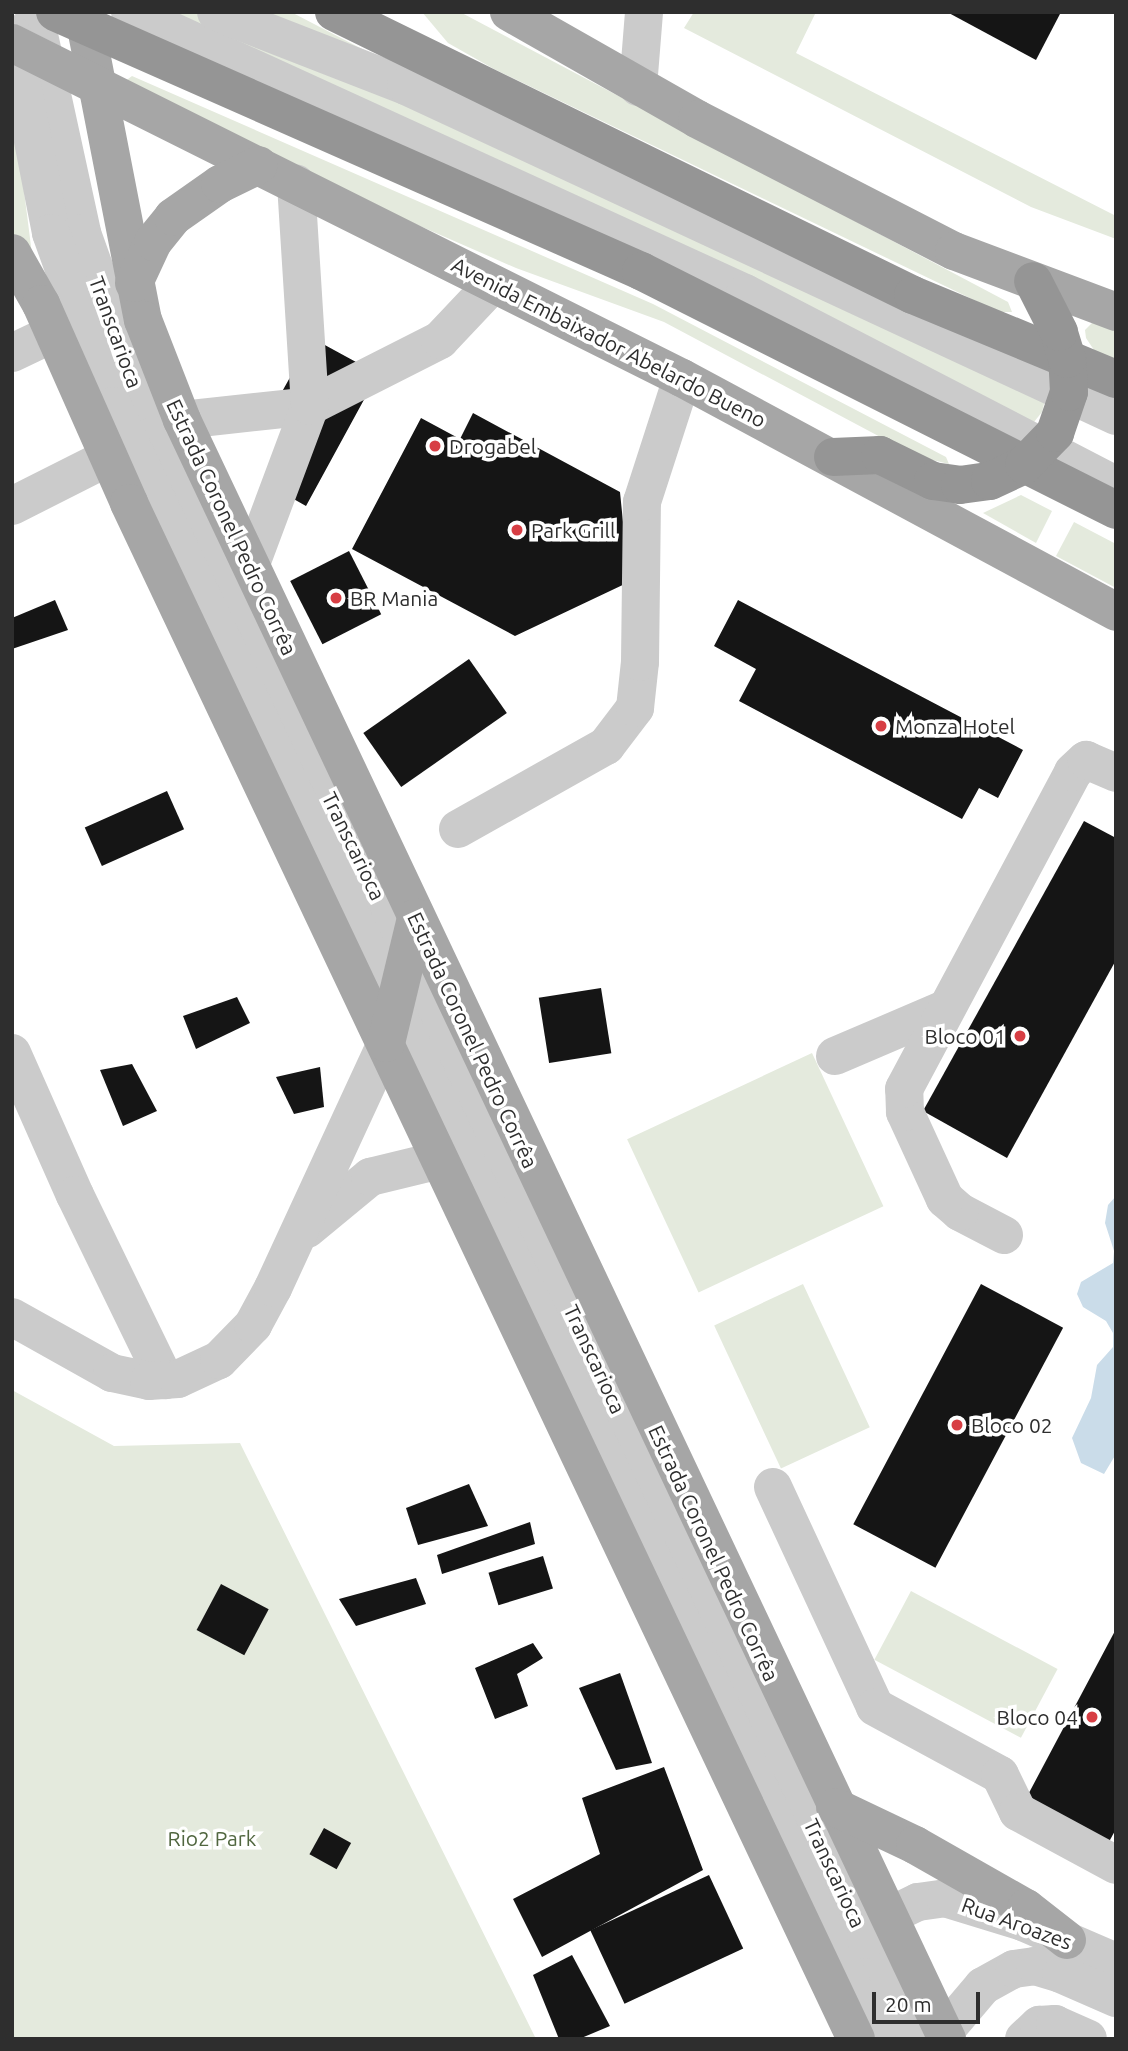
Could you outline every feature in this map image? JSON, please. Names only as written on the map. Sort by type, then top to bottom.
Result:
[{"type":"highway","points":[[334,12],[416,56],[901,289],[1068,376],[1116,379]]},
{"type":"highway","points":[[397,12],[416,56]]},
{"type":"highway","points":[[74,17],[641,271],[1033,456],[1116,510]]},
{"type":"highway","points":[[833,457],[880,455],[933,481],[960,485],[990,481],[1033,456],[1065,412],[1068,376],[1033,281]]},
{"type":"main road","points":[[509,12],[638,88],[954,251],[1116,312]]},
{"type":"main road","name":"Estrada Coronel Pedro Corrêa","points":[[74,17],[95,84],[134,283],[152,350],[249,569],[835,1807],[859,1955],[856,2039]]},
{"type":"main road","name":"Avenida Embaixador Abelardo Bueno","points":[[22,45],[682,378],[833,457],[1116,612]]},
{"type":"main road","points":[[134,283],[153,242],[173,217],[220,184],[259,165]]},
{"type":"main road","name":"Estrada Coronel Pedro Corrêa","points":[[12,253],[54,333],[109,457],[391,1028],[440,1160],[859,1955],[935,2037]]},
{"type":"main road","points":[[391,1028],[410,959],[416,918]]},
{"type":"main road","points":[[835,1807],[993,1889],[1067,1940]]},
{"type":"street","name":"Transcarioca","points":[[34,12],[22,45],[51,233],[113,406],[391,1028],[859,1955]]},
{"type":"street","points":[[130,12],[745,293],[1033,456],[1116,485]]},
{"type":"street","points":[[216,12],[406,86],[907,321],[1068,376],[1116,416]]},
{"type":"street","points":[[638,88],[644,12]]},
{"type":"street","name":"Transcarioca","points":[[22,45],[85,244],[154,435],[410,959],[859,1955],[877,2039]]},
{"type":"street","points":[[249,569],[310,406],[296,183]]},
{"type":"street","points":[[182,420],[310,406],[440,340],[493,284]]},
{"type":"street","points":[[12,353],[54,333]]},
{"type":"street","points":[[458,829],[606,746],[635,708],[640,662],[642,502],[682,378]]},
{"type":"street","points":[[12,506],[109,457]]},
{"type":"street","points":[[1004,1235],[960,1212],[945,1199],[905,1112],[908,1078],[1079,765],[1086,760],[1116,773]]},
{"type":"street","points":[[835,1056],[943,1010]]},
{"type":"street","points":[[12,1317],[113,1373],[165,1380],[198,1372],[229,1351],[253,1325],[298,1237],[391,1028]]},
{"type":"street","points":[[12,1053],[75,1195],[165,1380]]},
{"type":"street","points":[[298,1237],[370,1177],[440,1160]]},
{"type":"street","points":[[773,1487],[875,1707],[1000,1775],[1018,1812],[1116,1865]]},
{"type":"street","name":"Rua Aroazes","points":[[859,1955],[930,1898],[945,1898],[1067,1940],[1112,1950]]},
{"type":"street","name":"Rua Aroazes","points":[[935,2037],[983,1986],[1014,1969],[1035,1966],[1061,1974],[1116,1998]]},
{"type":"street","points":[[1024,2039],[1040,2025],[1055,2024],[1088,2039]]},
{"type":"green space","points":[[150,12],[197,12],[403,95],[1045,400],[1042,412],[1034,422]]},
{"type":"green space","points":[[244,12],[291,12],[389,63]]},
{"type":"green space","points":[[422,12],[460,12],[1008,302],[1012,312],[999,312],[494,69],[448,43]]},
{"type":"green space","points":[[694,12],[816,12],[796,53],[1116,216],[1116,239],[1031,207],[684,28]]},
{"type":"green space","points":[[132,76],[653,304],[946,457],[949,464],[916,456],[664,322],[516,268],[253,153],[124,82]]},
{"type":"green space","points":[[13,104],[34,270],[12,238]]},
{"type":"green space","points":[[1094,321],[1116,331],[1116,362],[1096,353],[1086,338],[1085,330]]},
{"type":"green space","points":[[1021,495],[1052,511],[1036,543],[983,513]]},
{"type":"green space","points":[[1074,522],[1116,544],[1116,588],[1056,556]]},
{"type":"green space","points":[[812,1053],[883,1206],[699,1292],[627,1139]]},
{"type":"green space","points":[[803,1284],[870,1427],[781,1469],[714,1325]]},
{"type":"green space","name":"Rio2 Park","points":[[12,1390],[114,1446],[240,1443],[536,2039],[12,2039]]},
{"type":"green space","points":[[911,1591],[1058,1669],[1021,1738],[874,1660]]},
{"type":"water","points":[[1116,1196],[1116,1454],[1104,1474],[1081,1463],[1072,1438],[1091,1398],[1097,1365],[1113,1347],[1113,1333],[1106,1321],[1083,1307],[1077,1294],[1081,1282],[1113,1263],[1114,1251],[1105,1223],[1108,1205]]},
{"type":"building","points":[[947,12],[1061,12],[1036,60]]},
{"type":"building","points":[[312,338],[378,374],[306,506],[267,484],[302,421],[274,406]]},
{"type":"building","name":"Park Grill","points":[[473,413],[620,492],[629,582],[515,636],[352,549],[421,418],[460,439]]},
{"type":"building","name":"BR Mania","points":[[349,551],[381,614],[322,644],[290,581]]},
{"type":"building","points":[[55,600],[68,630],[12,649],[12,618]]},
{"type":"building","name":"Monza Hotel","points":[[738,600],[1023,750],[998,798],[979,788],[962,819],[739,701],[756,669],[714,646]]},
{"type":"building","points":[[469,659],[507,713],[401,787],[363,733]]},
{"type":"building","points":[[167,791],[184,829],[102,866],[85,828]]},
{"type":"building","name":"Bloco 01","points":[[1084,821],[1116,838],[1116,960],[1007,1158],[923,1111]]},
{"type":"building","points":[[601,988],[611,1053],[549,1063],[539,998]]},
{"type":"building","points":[[237,997],[250,1023],[196,1049],[183,1016]]},
{"type":"building","points":[[132,1064],[157,1111],[123,1126],[100,1070]]},
{"type":"building","points":[[320,1067],[324,1107],[294,1114],[276,1077]]},
{"type":"building","name":"Bloco 02","points":[[981,1284],[1063,1328],[935,1568],[853,1524]]},
{"type":"building","points":[[469,1484],[488,1526],[418,1545],[406,1508]]},
{"type":"building","points":[[530,1522],[535,1544],[442,1574],[437,1555]]},
{"type":"building","points":[[543,1556],[553,1589],[498,1605],[488,1573]]},
{"type":"building","points":[[416,1578],[426,1604],[356,1626],[339,1599]]},
{"type":"building","points":[[221,1584],[269,1609],[244,1655],[197,1630]]},
{"type":"building","name":"Bloco 04","points":[[1116,1629],[1116,1829],[1105,1849],[1022,1806]]},
{"type":"building","points":[[533,1643],[543,1658],[517,1674],[528,1706],[495,1719],[475,1668]]},
{"type":"building","points":[[620,1673],[652,1763],[616,1770],[579,1688]]},
{"type":"building","points":[[664,1767],[703,1870],[542,1957],[513,1899],[600,1854],[582,1798]]},
{"type":"building","points":[[324,1828],[351,1843],[337,1869],[309,1854]]},
{"type":"building","points":[[709,1875],[743,1948],[625,2004],[590,1930]]},
{"type":"building","points":[[572,1955],[610,2026],[579,2039],[559,2039],[533,1975]]},
{"type":"place","name":"Drogabel","points":[[435,446]]},
{"type":"place","name":"Park Grill","points":[[517,530]]},
{"type":"place","name":"BR Mania","points":[[336,598]]},
{"type":"place","name":"Monza Hotel","points":[[881,726]]},
{"type":"place","name":"Bloco 01","points":[[1020,1036]]},
{"type":"place","name":"Bloco 02","points":[[957,1425]]},
{"type":"place","name":"Bloco 04","points":[[1092,1717]]}]
